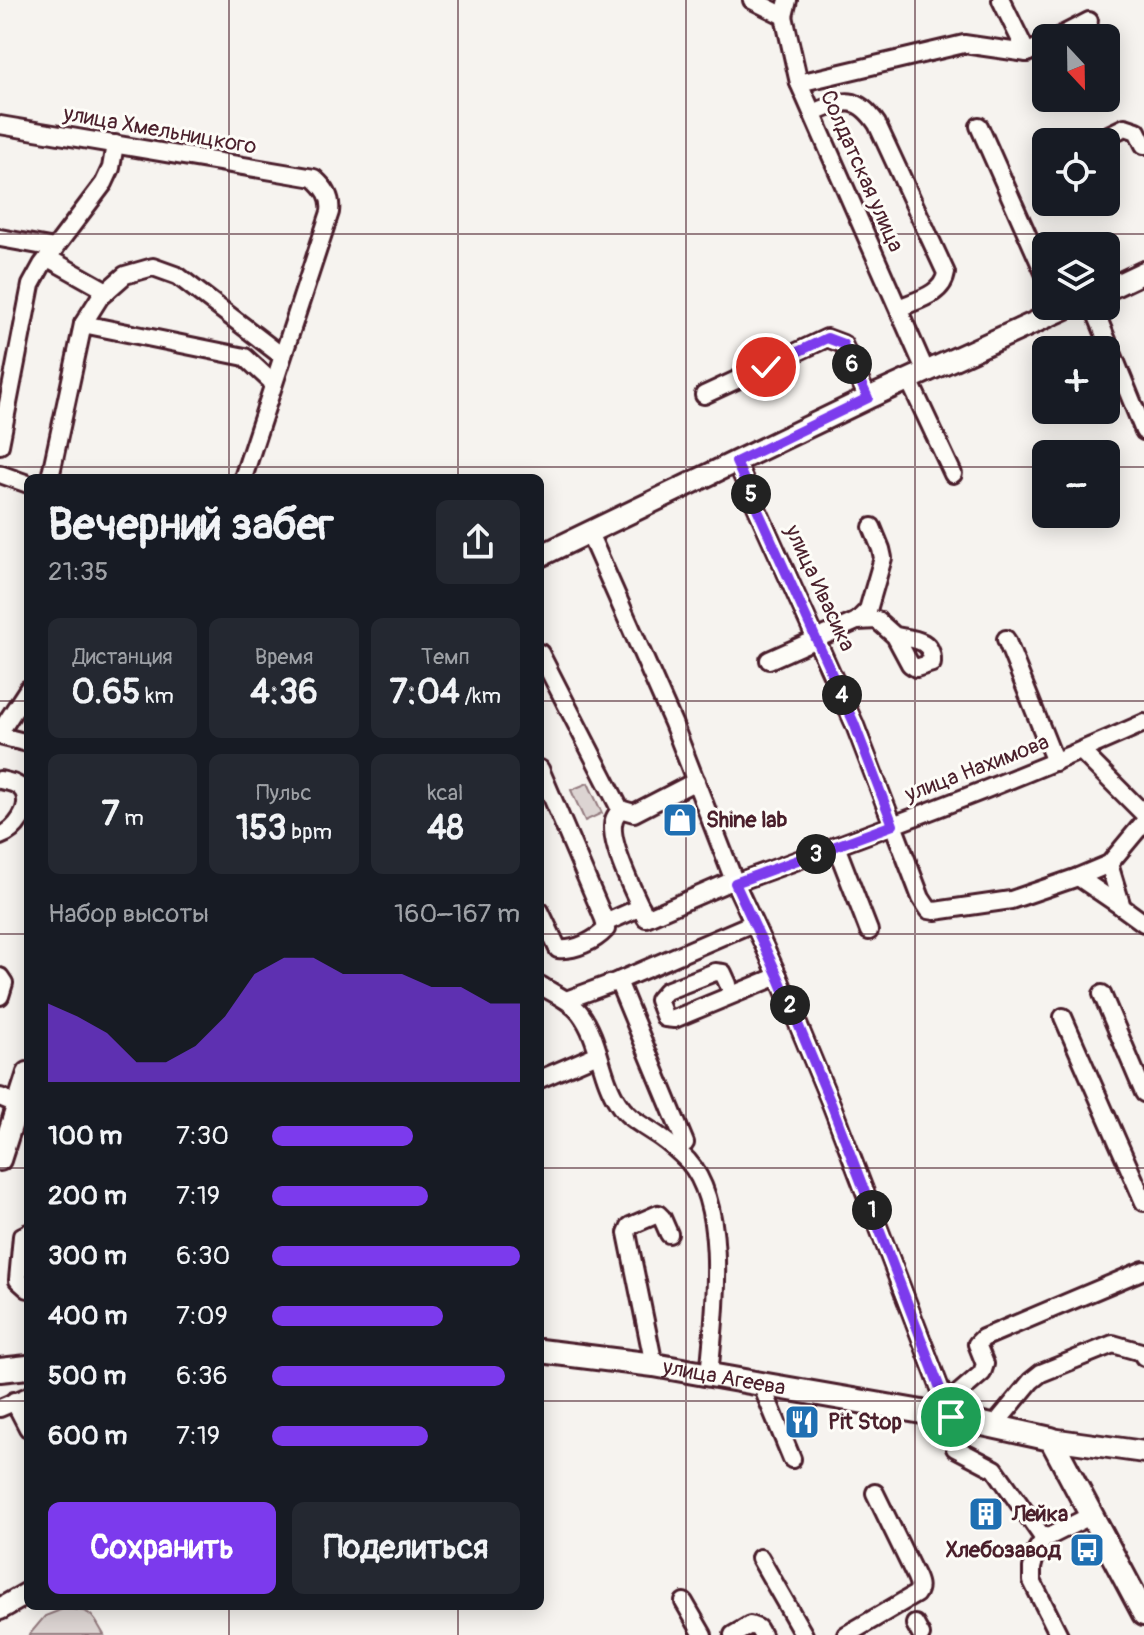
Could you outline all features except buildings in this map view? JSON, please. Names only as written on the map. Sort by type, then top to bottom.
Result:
[{"type":"highway","name":"улица Агеева","points":[[544,1351],[948,1410],[993,1427],[1051,1439]]},
{"type":"highway","points":[[0,1370],[24,1367]]},
{"type":"highway","points":[[1051,1439],[1144,1614]]},
{"type":"main road","points":[[1120,283],[1144,272]]},
{"type":"main road","points":[[544,554],[1038,320]]},
{"type":"main road","points":[[0,1160],[8,1100],[24,1078]]},
{"type":"main road","name":"улица Агеева","points":[[1051,1439],[1144,1452]]},
{"type":"main road","points":[[0,1609],[24,1595]]},
{"type":"street","name":"Солдатская улица","points":[[752,0],[786,8],[799,83],[899,308],[918,376],[953,474]]},
{"type":"street","points":[[1001,0],[1027,53]]},
{"type":"street","points":[[1083,24],[1089,21]]},
{"type":"street","points":[[799,83],[964,44],[1027,53],[1032,50]]},
{"type":"street","points":[[813,113],[840,102],[854,102],[867,110],[877,124],[946,273],[945,283],[937,291],[899,308]]},
{"type":"street","name":"улица Хмельницкого","points":[[0,125],[314,178],[328,194],[330,212],[282,356]]},
{"type":"street","points":[[979,126],[1032,245]]},
{"type":"street","points":[[1120,129],[1125,127],[1137,131],[1144,145]]},
{"type":"street","points":[[0,445],[31,285],[104,183],[111,168],[115,144]]},
{"type":"street","points":[[0,238],[52,253],[107,291]]},
{"type":"street","points":[[51,474],[83,324],[100,297],[125,275],[153,267],[178,276],[282,356],[244,474]]},
{"type":"street","points":[[1099,320],[1144,431]]},
{"type":"street","points":[[83,324],[245,357],[273,383]]},
{"type":"street","points":[[704,395],[827,338],[843,344],[868,398]]},
{"type":"street","name":"улица Ивасика","points":[[736,462],[817,637],[854,723],[921,898],[929,910],[1011,900],[1078,877]]},
{"type":"street","points":[[0,474],[24,483]]},
{"type":"street","points":[[857,621],[868,610],[883,558],[872,527]]},
{"type":"street","points":[[589,533],[837,1120],[948,1410],[982,1373],[985,1364],[977,1344],[983,1338],[1144,1270]]},
{"type":"street","points":[[769,660],[857,621],[877,620],[895,636]]},
{"type":"street","points":[[1006,639],[1055,762]]},
{"type":"street","points":[[544,661],[620,809],[634,813],[696,781]]},
{"type":"street","points":[[24,695],[0,734],[24,742]]},
{"type":"street","name":"улица Нахимова","points":[[641,907],[646,918],[1055,762],[1144,723]]},
{"type":"street","points":[[1081,751],[1144,814]]},
{"type":"street","points":[[0,780],[16,784],[24,791]]},
{"type":"street","points":[[544,919],[558,949],[568,950],[599,937],[606,929],[546,796]]},
{"type":"street","points":[[0,836],[19,822],[24,808]]},
{"type":"street","points":[[605,923],[641,907],[612,836],[614,819],[620,809]]},
{"type":"street","points":[[1078,877],[1109,864],[1144,822]]},
{"type":"street","points":[[836,846],[869,931]]},
{"type":"street","points":[[1109,864],[1122,907]]},
{"type":"street","points":[[1078,877],[1144,923]]},
{"type":"street","points":[[566,1000],[753,923]]},
{"type":"street","points":[[728,984],[723,973],[715,972],[666,991],[658,1000],[665,1018],[674,1019],[778,976]]},
{"type":"street","points":[[0,977],[4,983],[0,996]]},
{"type":"street","points":[[618,981],[685,1143]]},
{"type":"street","points":[[544,987],[579,1011],[589,1029],[611,1092],[624,1113],[662,1138],[690,1163],[706,1193],[716,1241],[716,1303],[709,1376]]},
{"type":"street","points":[[1102,994],[1144,1093]]},
{"type":"street","points":[[1063,1017],[1144,1202]]},
{"type":"street","points":[[544,1077],[598,1054]]},
{"type":"street","points":[[654,1365],[627,1233],[630,1226],[658,1214],[669,1234]]},
{"type":"street","points":[[24,1235],[18,1280],[24,1285]]},
{"type":"street","points":[[993,1427],[1041,1373],[1113,1344],[1143,1351]]},
{"type":"street","points":[[761,1384],[792,1459]]},
{"type":"street","points":[[14,1402],[24,1421]]},
{"type":"street","points":[[955,1448],[995,1469],[1044,1539]]},
{"type":"street","points":[[846,1635],[919,1590],[916,1577],[875,1493]]},
{"type":"street","points":[[1059,1635],[1032,1581],[1037,1549],[1044,1539],[1092,1515]]},
{"type":"street","points":[[760,1558],[804,1635]]},
{"type":"street","points":[[684,1602],[703,1635]]},
{"type":"street","points":[[733,1635],[750,1625],[758,1628],[762,1635]]},
{"type":"shaded area","points":[[588,783],[602,813],[585,821],[571,790]]},
{"type":"shaded area","points":[[60,1610],[84,1611],[96,1621],[104,1635],[29,1635],[45,1616]]},
{"type":"place","name":"Shine lab","points":[[680,820]]},
{"type":"place","name":"Pit Stop","points":[[802,1422]]},
{"type":"place","name":"Лейка","points":[[986,1514]]},
{"type":"place","name":"Хлебозавод","points":[[1087,1550]]},
{"type":"route","points":[[766,367],[827,338],[843,344],[868,398],[736,462],[817,637],[893,825],[735,883],[832,1106],[951,1417]]}]
